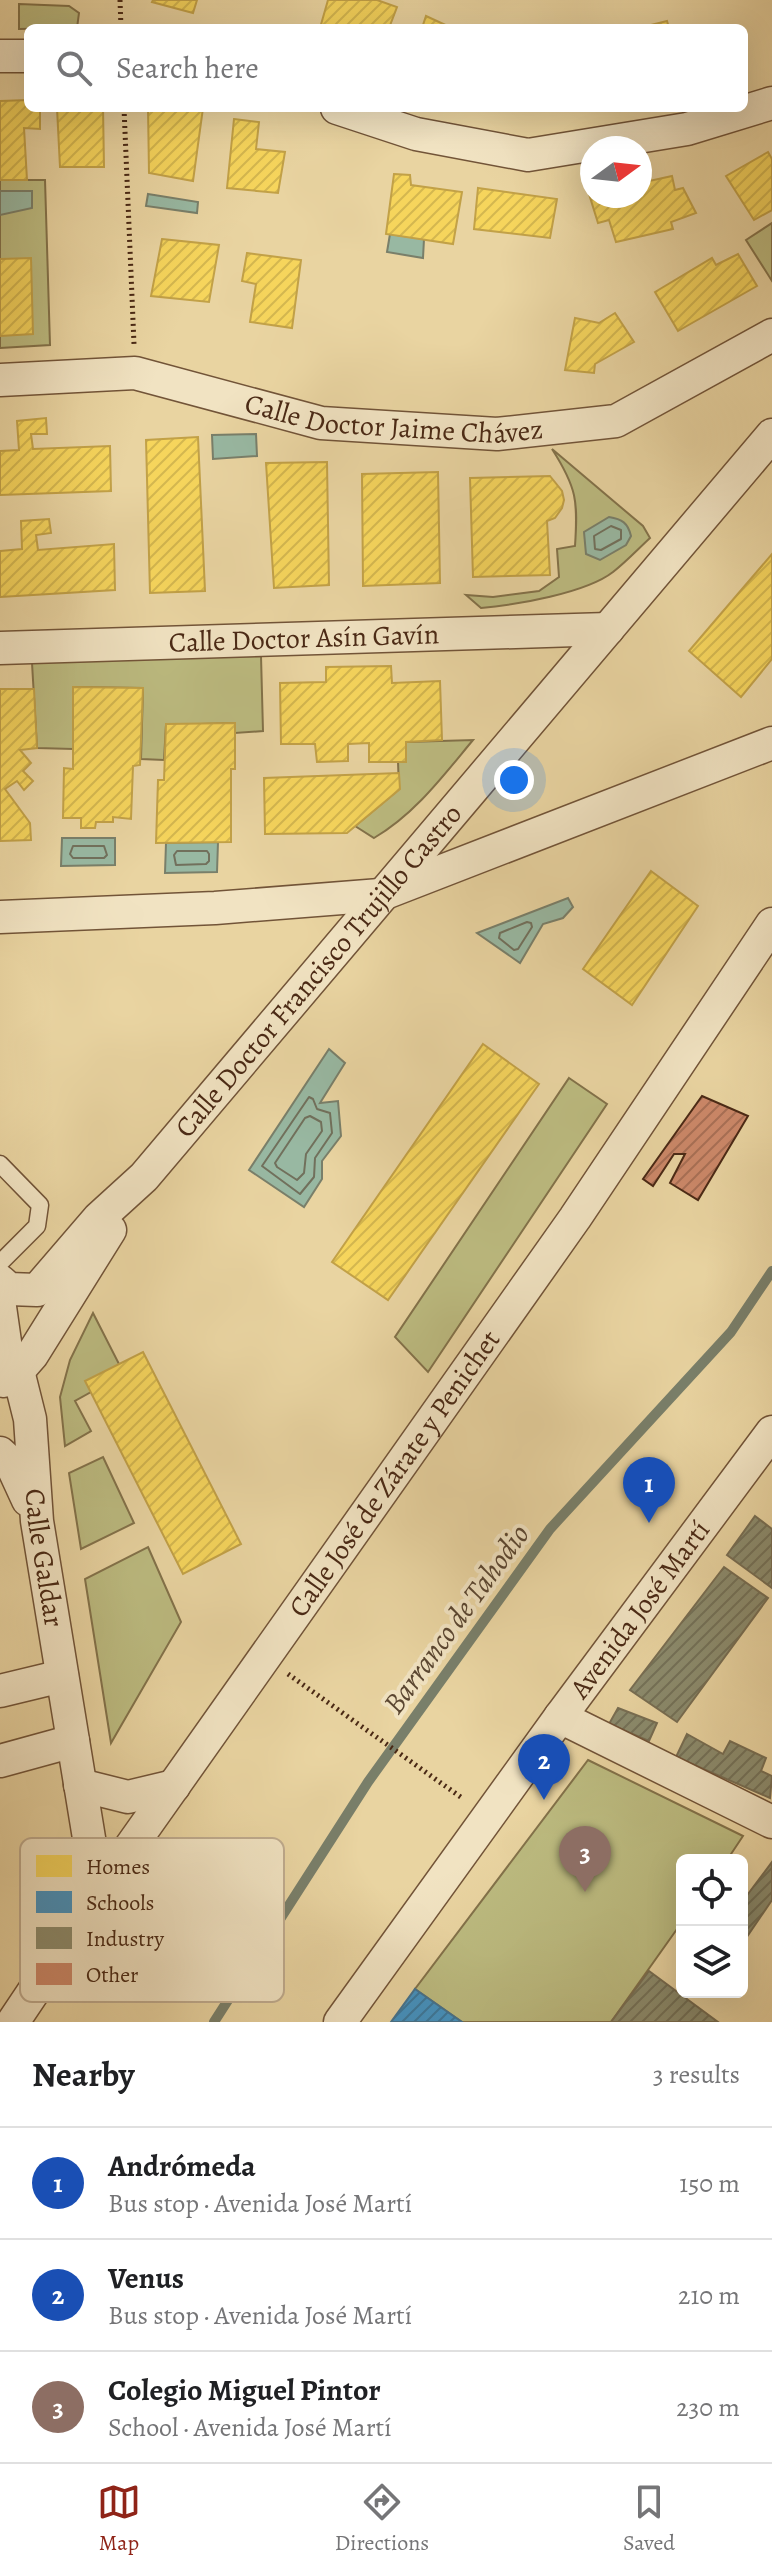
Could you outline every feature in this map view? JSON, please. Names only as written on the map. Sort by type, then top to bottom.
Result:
[{"type":"street","points":[[0,56],[24,56]]},
{"type":"street","points":[[748,110],[772,103]]},
{"type":"street","points":[[349,112],[416,134],[528,155],[687,129],[743,112]]},
{"type":"street","name":"Calle Doctor Jaime Chávez","points":[[0,380],[135,373],[321,423],[497,434],[616,421],[772,335]]},
{"type":"street","name":"Calle Doctor Francisco Trujillo Castro","points":[[0,1281],[9,1289],[37,1290],[99,1218],[144,1177],[772,435]]},
{"type":"street","name":"Calle Doctor Asín Gavín","points":[[0,648],[608,629]]},
{"type":"street","points":[[0,917],[215,908],[380,895],[765,750]]},
{"type":"street","name":"Calle José de Zárate y Penichet","points":[[137,1838],[575,1218],[772,924]]},
{"type":"street","name":"Calle Doctor Francisco Trujillo Castro","points":[[6,1368],[32,1355],[144,1177]]},
{"type":"street","name":"Calle Galdar","points":[[0,1307],[6,1368],[30,1419],[37,1521],[89,1838]]},
{"type":"street","name":"Avenida José Martí","points":[[340,2022],[560,1717],[772,1432]]},
{"type":"street","points":[[0,1453],[11,1463],[37,1521]]},
{"type":"street","points":[[0,1691],[62,1676]]},
{"type":"street","points":[[560,1717],[772,1822]]},
{"type":"street","points":[[0,1761],[73,1741]]},
{"type":"street","points":[[80,1785],[128,1797],[174,1786]]},
{"type":"street","name":"Calle José de Zárate y Penichet","points":[[13,2022],[26,2002]]},
{"type":"lane","points":[[0,1164],[40,1205],[37,1226],[0,1263]]},
{"type":"path","points":[[120,0],[121,24]]},
{"type":"path","points":[[124,112],[135,373]]},
{"type":"path","points":[[298,1681],[462,1798]]},
{"type":"shaded area","points":[[19,4],[69,6],[79,13],[78,24],[24,24],[24,29],[19,29]]},
{"type":"shaded area","points":[[0,180],[45,180],[50,345],[0,348]]},
{"type":"shaded area","points":[[772,223],[772,281],[746,240]]},
{"type":"shaded area","points":[[552,449],[643,526],[650,538],[613,572],[586,586],[531,601],[481,608],[466,595],[493,597],[539,591],[559,577],[557,549],[575,546],[574,495],[567,474]]},
{"type":"shaded area","points":[[261,656],[263,731],[235,733],[235,723],[166,725],[164,760],[141,759],[143,688],[74,687],[73,749],[37,748],[32,663]]},
{"type":"shaded area","points":[[473,740],[428,794],[403,818],[374,838],[355,826],[399,789],[398,762],[406,762],[406,742]]},
{"type":"shaded area","points":[[569,1078],[607,1104],[428,1372],[395,1337]]},
{"type":"shaded area","points":[[93,1313],[119,1364],[91,1392],[75,1401],[91,1431],[65,1446],[60,1397],[70,1360]]},
{"type":"shaded area","points":[[103,1457],[134,1523],[81,1549],[69,1473]]},
{"type":"shaded area","points":[[148,1547],[181,1622],[111,1743],[85,1579]]},
{"type":"shaded area","points":[[588,1760],[743,1836],[731,1854],[676,1854],[676,1930],[611,2022],[462,2022],[415,1989]]},
{"type":"water","points":[[0,191],[32,191],[32,208],[0,215]]},
{"type":"water","points":[[148,194],[198,202],[197,213],[146,206]]},
{"type":"water","points":[[390,234],[424,239],[423,258],[387,252]]},
{"type":"water","points":[[256,434],[257,456],[213,459],[212,435]]},
{"type":"water","points":[[609,517],[624,522],[631,536],[626,545],[600,560],[586,554],[584,532]]},
{"type":"water","points":[[62,838],[115,838],[115,865],[61,866]]},
{"type":"water","points":[[218,842],[217,872],[165,873],[166,843]]},
{"type":"water","points":[[568,898],[573,907],[563,918],[543,924],[520,963],[477,933]]},
{"type":"water","points":[[329,1049],[345,1063],[320,1103],[338,1101],[341,1136],[322,1161],[322,1179],[304,1207],[249,1170]]},
{"type":"building: Homes","points":[[153,0],[197,0],[193,13]]},
{"type":"building: Homes","points":[[328,0],[377,0],[397,7],[391,24],[321,24]]},
{"type":"building: Homes","points":[[426,16],[443,24],[423,24]]},
{"type":"building: Homes","points":[[24,100],[24,112],[40,112],[40,129],[24,128],[27,180],[0,180],[0,101]]},
{"type":"building: Homes","points":[[57,112],[103,112],[104,167],[60,167]]},
{"type":"building: Homes","points":[[148,112],[202,112],[193,181],[149,173]]},
{"type":"building: Homes","points":[[234,119],[259,122],[256,149],[285,152],[278,193],[227,188]]},
{"type":"building: Homes","points":[[768,152],[772,159],[772,210],[754,220],[726,176]]},
{"type":"building: Homes","points":[[394,174],[410,175],[411,185],[462,192],[453,244],[386,234]]},
{"type":"building: Homes","points":[[672,176],[675,190],[683,188],[696,213],[671,222],[673,229],[616,242],[609,220],[598,223],[593,208],[652,208],[652,180]]},
{"type":"building: Homes","points":[[478,188],[557,199],[550,238],[474,229]]},
{"type":"building: Homes","points":[[162,239],[219,245],[209,302],[151,296]]},
{"type":"building: Homes","points":[[247,253],[301,260],[292,328],[250,322],[256,284],[242,281]]},
{"type":"building: Homes","points":[[738,254],[757,286],[678,331],[655,292],[712,258],[716,265]]},
{"type":"building: Homes","points":[[31,258],[33,334],[0,336],[0,259]]},
{"type":"building: Homes","points":[[615,313],[634,342],[595,364],[594,373],[565,370],[575,318],[599,323]]},
{"type":"building: Homes","points":[[46,418],[47,434],[31,434],[33,449],[110,446],[111,491],[0,495],[0,451],[19,450],[17,421]]},
{"type":"building: Homes","points":[[198,437],[205,591],[150,593],[146,440]]},
{"type":"building: Homes","points":[[327,462],[329,585],[274,588],[266,463]]},
{"type":"building: Homes","points":[[438,472],[440,583],[363,586],[362,474]]},
{"type":"building: Homes","points":[[550,476],[562,491],[564,500],[555,518],[547,521],[550,575],[473,577],[470,478]]},
{"type":"building: Homes","points":[[49,519],[51,533],[36,535],[38,550],[114,544],[115,590],[0,597],[0,551],[22,549],[21,521]]},
{"type":"building: Homes","points":[[772,554],[772,659],[741,697],[689,651]]},
{"type":"building: Homes","points":[[391,666],[392,683],[440,681],[442,740],[406,742],[406,762],[369,762],[369,743],[348,744],[348,761],[317,762],[315,744],[281,744],[280,683],[326,682],[326,667]]},
{"type":"building: Homes","points":[[73,687],[143,688],[140,765],[133,766],[131,819],[113,817],[113,822],[96,822],[95,828],[81,828],[81,818],[63,818],[64,768],[73,769]]},
{"type":"building: Homes","points":[[0,689],[34,689],[37,748],[20,750],[31,763],[23,771],[33,781],[24,790],[17,781],[5,789],[30,823],[31,840],[0,841]]},
{"type":"building: Homes","points":[[235,723],[235,769],[231,769],[231,842],[156,843],[158,780],[164,780],[166,724]]},
{"type":"building: Homes","points":[[399,773],[400,789],[347,833],[265,834],[264,778]]},
{"type":"building: Homes","points":[[651,871],[698,906],[632,1005],[583,969]]},
{"type":"building: Homes","points":[[483,1044],[539,1084],[388,1300],[332,1262]]},
{"type":"building: Homes","points":[[143,1352],[241,1544],[183,1574],[85,1381]]},
{"type":"building: Schools","points":[[415,1989],[462,2022],[391,2022]]},
{"type":"building: Industry","points":[[755,1516],[772,1529],[772,1588],[727,1555]]},
{"type":"building: Industry","points":[[724,1567],[768,1598],[677,1722],[630,1690]]},
{"type":"building: Industry","points":[[618,1708],[657,1723],[649,1741],[609,1724]]},
{"type":"building: Industry","points":[[687,1734],[723,1754],[730,1741],[766,1758],[761,1771],[772,1776],[770,1798],[676,1757]]},
{"type":"building: Industry","points":[[772,1862],[772,1900],[748,1935],[748,1926],[748,1894]]},
{"type":"building: Industry","points":[[649,1971],[676,1991],[676,1998],[686,1998],[718,2022],[611,2022]]},
{"type":"building: Other","points":[[702,1096],[748,1116],[698,1200],[670,1183],[685,1154],[674,1154],[653,1186],[643,1179]]},
{"type":"waterway","name":"Barranco de Tahodio","points":[[284,1913],[368,1782],[550,1529],[731,1332],[772,1271]]},
{"type":"waterway","name":"Barranco de Tahodio","points":[[214,2022],[227,2002]]},
{"type":"place","name":"Andrómeda","points":[[649,1523]]},
{"type":"place","name":"Venus","points":[[544,1800]]},
{"type":"place","name":"Colegio Miguel Pintor","points":[[585,1892]]}]
